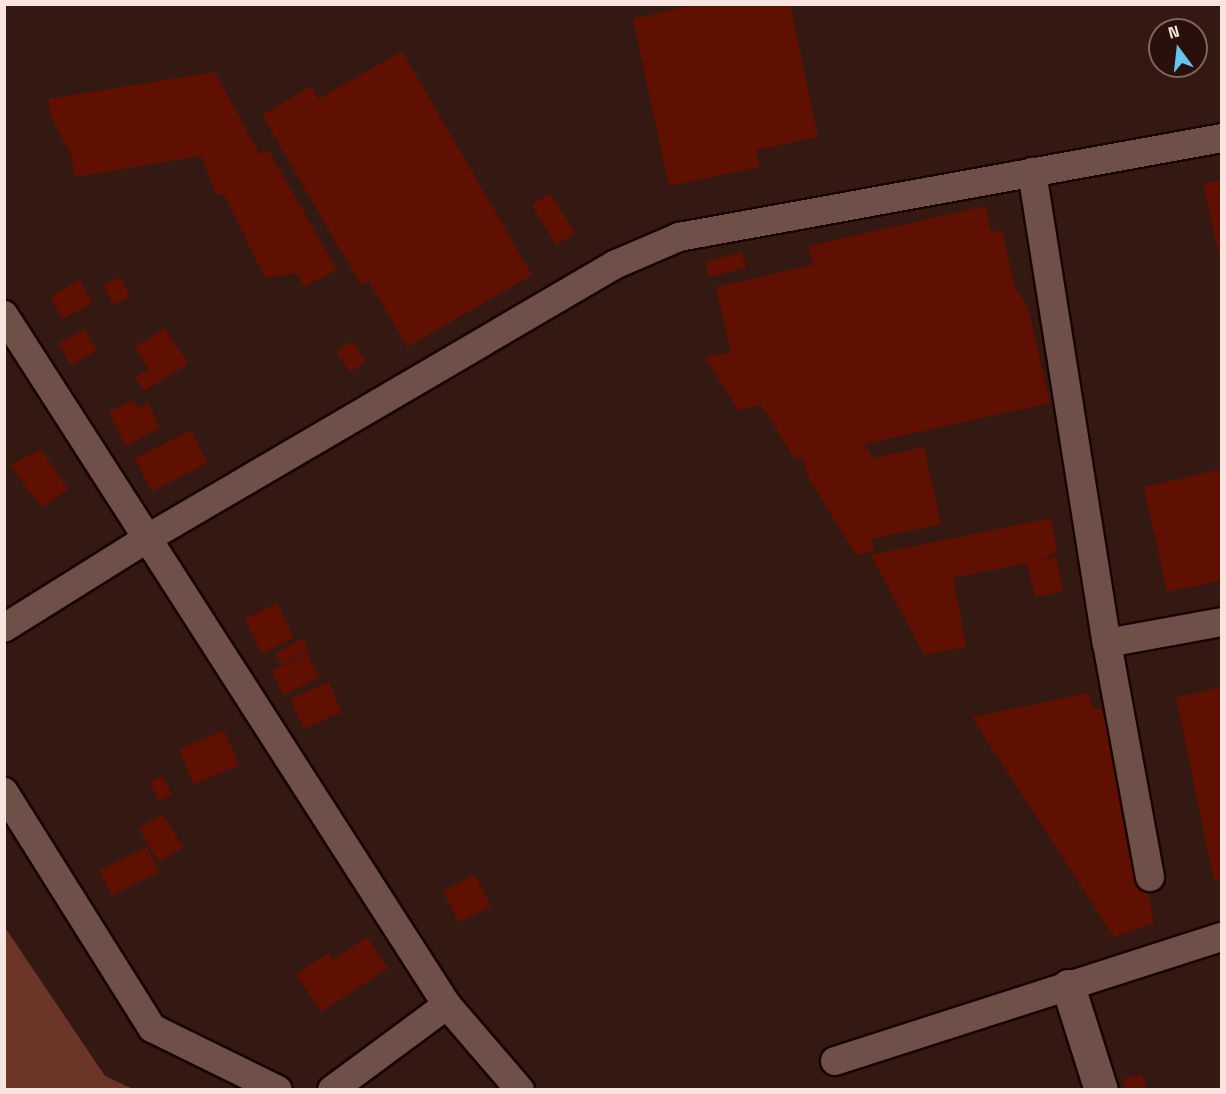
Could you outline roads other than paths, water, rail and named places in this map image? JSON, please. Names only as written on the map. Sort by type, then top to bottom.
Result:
[{"type":"street","points":[[4,628],[148,538],[616,264],[678,237],[1221,138]]},
{"type":"street","points":[[1032,172],[1107,643],[1150,877]]},
{"type":"street","points":[[4,315],[447,1005],[520,1089]]},
{"type":"street","points":[[1107,643],[1221,622]]},
{"type":"street","points":[[4,792],[152,1028],[278,1089]]},
{"type":"street","points":[[834,1061],[1221,937]]},
{"type":"street","points":[[1068,986],[1101,1089]]},
{"type":"street","points":[[332,1089],[447,1005]]}]
